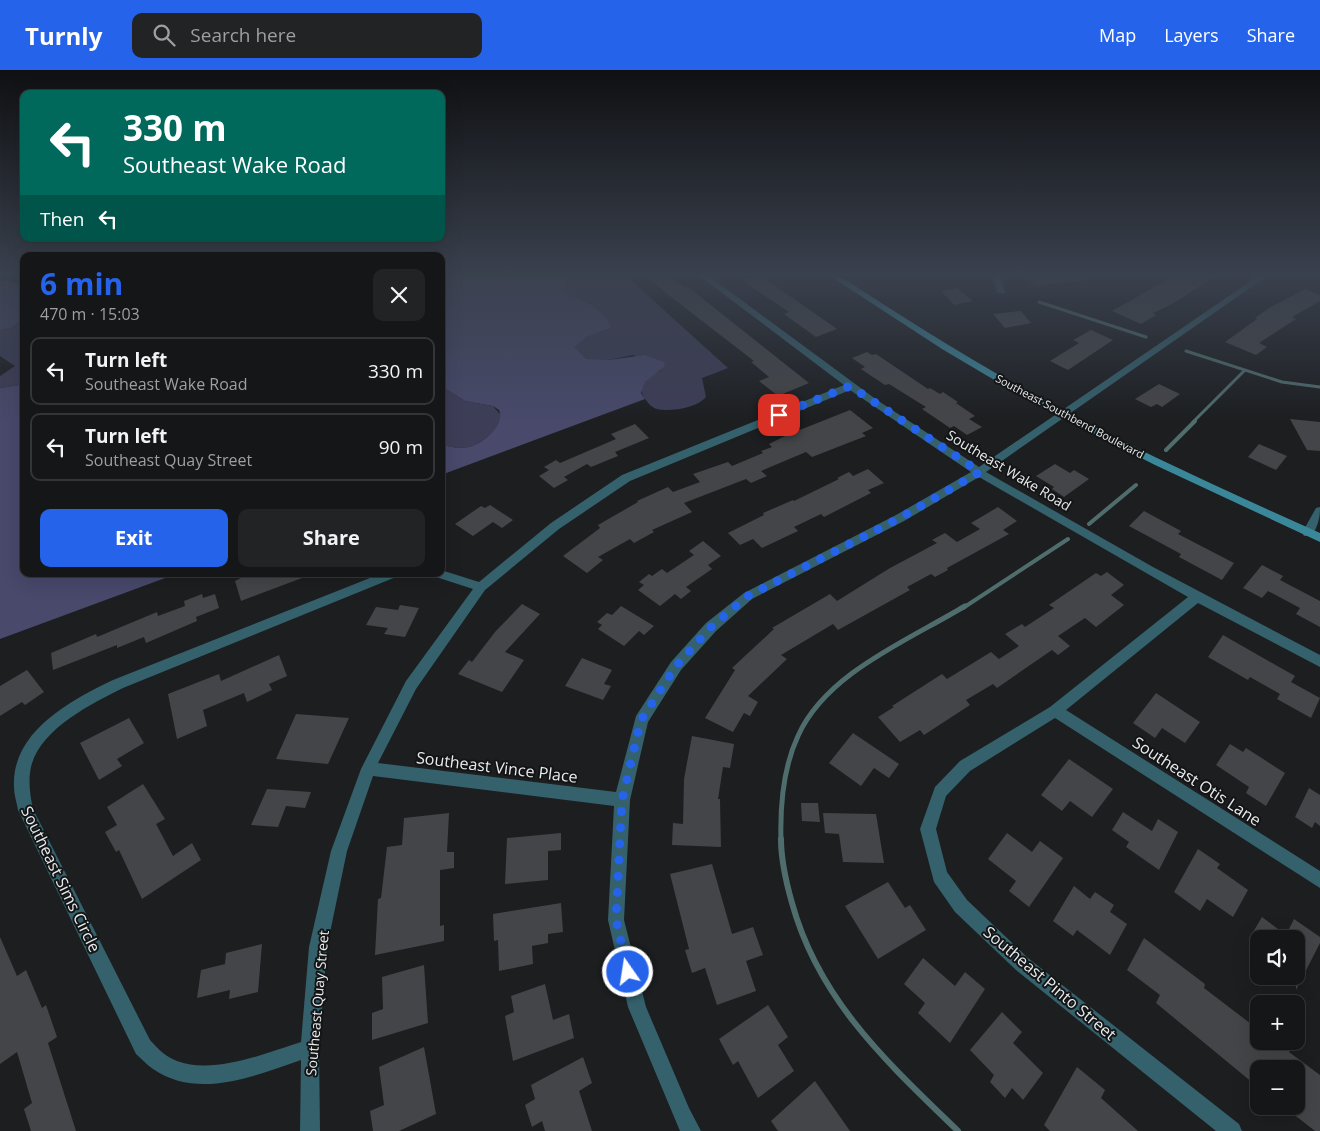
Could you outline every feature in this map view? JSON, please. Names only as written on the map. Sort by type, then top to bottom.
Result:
[{"type":"street","name":"Southeast Wake Road","points":[[766,324],[850,386],[980,472],[1197,597],[1320,661]]},
{"type":"street","name":"Southeast Southbend Boulevard","points":[[908,324],[950,351],[1063,414],[1168,467],[1320,538]]},
{"type":"street","points":[[692,1131],[682,1115],[636,1007],[616,920],[622,800],[641,720],[676,666],[711,627],[748,596],[900,518],[980,472],[1194,324]]},
{"type":"street","name":"Southeast Quay Street","points":[[310,1131],[310,1048],[320,938],[339,851],[368,769],[411,685],[481,587],[555,526],[626,478],[850,386]]},
{"type":"street","points":[[1308,533],[1320,511]]},
{"type":"street","points":[[445,576],[481,587]]},
{"type":"street","name":"Southeast Sims Circle","points":[[310,1048],[252,1067],[206,1076],[181,1072],[161,1064],[143,1048],[26,810],[21,795],[21,778],[34,745],[46,729],[66,712],[87,699],[118,684],[385,577]]},
{"type":"street","name":"Southeast Pinto Street","points":[[1197,597],[1055,711],[964,766],[940,792],[928,828],[940,876],[960,906],[1022,964],[1232,1131]]},
{"type":"street","name":"Southeast Otis Lane","points":[[1055,711],[1320,880]]},
{"type":"street","name":"Southeast Vince Place","points":[[368,769],[622,800]]},
{"type":"shaded area","points":[[0,324],[17,324],[11,328],[0,330]]},
{"type":"shaded area","points":[[20,324],[20,385],[0,388],[0,376],[15,366],[0,356],[0,330]]},
{"type":"shaded area","points":[[445,324],[609,324],[611,328],[587,337],[574,347],[586,359],[608,360],[645,355],[664,362],[665,366],[645,382],[641,393],[645,399],[445,474],[445,445],[458,448],[474,445],[492,433],[499,422],[499,410],[493,406],[465,401],[445,388]]},
{"type":"shaded area","points":[[605,324],[679,324],[728,368],[702,378],[706,397],[702,401],[676,409],[662,410],[653,408],[642,394],[642,389],[648,378],[661,370],[633,355],[608,360],[586,360],[573,347],[587,337],[611,328]]},
{"type":"shaded area","points":[[20,385],[20,577],[168,577],[0,639],[0,388]]},
{"type":"shaded area","points":[[445,388],[465,401],[493,406],[501,415],[498,425],[485,439],[469,447],[445,445]]},
{"type":"building","points":[[705,324],[734,324],[809,383],[778,396],[759,381],[769,377],[751,362],[754,361]]},
{"type":"building","points":[[797,324],[829,324],[837,329],[816,337]]},
{"type":"building","points":[[1001,324],[1028,324],[1005,328]]},
{"type":"building","points":[[1251,324],[1289,324],[1259,343],[1267,347],[1256,355],[1225,342]]},
{"type":"building","points":[[1091,330],[1113,340],[1068,370],[1050,361],[1079,343],[1073,340]]},
{"type":"building","points":[[867,352],[872,355],[876,354],[928,389],[930,388],[940,394],[943,392],[975,416],[969,419],[982,427],[967,435],[954,426],[950,428],[922,409],[926,407],[889,384],[885,385],[861,369],[865,367],[852,358]]},
{"type":"building","points":[[1159,384],[1180,394],[1162,407],[1157,404],[1151,407],[1135,399]]},
{"type":"building","points":[[850,410],[873,428],[862,433],[866,436],[812,457],[806,452],[761,471],[767,476],[751,483],[746,479],[684,503],[692,512],[652,530],[654,532],[634,543],[630,539],[598,557],[603,560],[587,573],[563,556],[600,528],[598,525],[637,501],[668,487],[673,492],[700,482],[693,474],[728,462],[732,466],[763,453],[761,451],[772,447],[769,444],[787,435]]},
{"type":"building","points":[[1290,419],[1320,422],[1320,451],[1307,450]]},
{"type":"building","points":[[635,424],[649,438],[615,452],[618,456],[591,467],[587,464],[564,477],[568,480],[554,488],[539,476],[549,470],[544,467],[556,460],[560,463],[616,439],[611,434]]},
{"type":"building","points":[[1259,444],[1287,456],[1276,470],[1248,457]]},
{"type":"building","points":[[1055,464],[1070,473],[1074,470],[1089,479],[1064,497],[1052,489],[1054,487],[1036,476]]},
{"type":"building","points":[[868,469],[884,483],[868,490],[871,493],[824,517],[821,514],[794,527],[798,531],[762,548],[753,539],[740,545],[728,533],[764,515],[763,513],[794,501],[839,479],[837,478],[849,472],[853,476]]},
{"type":"building","points":[[490,505],[513,520],[502,528],[493,522],[473,536],[455,524],[481,506],[485,508]]},
{"type":"building","points":[[998,507],[1017,521],[1003,530],[1009,534],[947,568],[948,570],[935,577],[931,574],[907,587],[910,590],[838,630],[833,624],[781,655],[787,659],[748,696],[758,702],[750,716],[744,713],[733,732],[705,718],[735,670],[732,668],[774,629],[772,628],[830,594],[837,601],[890,568],[937,543],[932,540],[945,533],[957,542],[980,529],[971,523]]},
{"type":"building","points":[[1144,511],[1181,531],[1178,534],[1234,563],[1222,580],[1179,557],[1181,554],[1129,526]]},
{"type":"building","points":[[703,541],[721,556],[708,565],[712,569],[686,587],[691,591],[681,599],[675,594],[660,606],[638,590],[644,585],[639,582],[649,574],[652,576],[662,569],[667,573],[694,555],[689,551]]},
{"type":"building","points":[[1262,565],[1283,576],[1280,580],[1320,601],[1320,627],[1296,614],[1300,608],[1268,591],[1262,598],[1243,588]]},
{"type":"building","points":[[1107,572],[1124,585],[1111,595],[1124,605],[1096,627],[1085,618],[1058,636],[1070,646],[1058,655],[1052,650],[997,688],[993,684],[966,700],[970,705],[924,735],[920,730],[900,742],[878,717],[942,674],[947,679],[991,652],[999,659],[1019,646],[1005,634],[1022,624],[1025,627],[1054,608],[1049,605],[1096,573],[1101,576]]},
{"type":"building","points":[[305,577],[241,601],[235,581],[241,578]]},
{"type":"building","points":[[202,594],[203,598],[215,594],[219,608],[196,617],[197,621],[146,643],[144,637],[117,648],[117,645],[53,670],[51,653],[96,634],[97,637],[157,612],[158,616],[185,606],[184,601]]},
{"type":"building","points":[[522,604],[540,614],[505,652],[524,660],[502,692],[458,674],[469,660],[472,662],[495,632]]},
{"type":"building","points":[[400,605],[419,608],[405,637],[384,634],[388,628],[366,625],[376,607],[398,610]]},
{"type":"building","points":[[621,606],[654,626],[644,635],[639,631],[624,646],[598,629],[602,625],[597,622],[607,613],[612,615]]},
{"type":"building","points":[[1223,635],[1295,676],[1291,682],[1320,698],[1311,718],[1277,699],[1280,694],[1250,677],[1248,680],[1208,657]]},
{"type":"building","points":[[279,655],[287,676],[269,684],[272,690],[247,702],[244,693],[203,710],[207,726],[177,739],[168,694],[219,674],[221,681]]},
{"type":"building","points":[[582,658],[612,670],[604,684],[611,686],[603,700],[565,686]]},
{"type":"building","points":[[27,670],[44,692],[25,705],[22,702],[0,716],[0,686]]},
{"type":"building","points":[[1156,693],[1200,722],[1185,743],[1162,728],[1155,738],[1133,723]]},
{"type":"building","points":[[296,714],[349,718],[328,764],[276,759]]},
{"type":"building","points":[[129,718],[144,743],[117,759],[122,766],[99,780],[80,743]]},
{"type":"building","points":[[853,733],[899,764],[889,778],[874,768],[861,786],[829,763]]},
{"type":"building","points":[[692,736],[734,744],[730,768],[723,767],[718,799],[720,799],[721,847],[672,845],[673,823],[683,824],[684,779]]},
{"type":"building","points":[[1230,744],[1243,752],[1246,748],[1285,773],[1266,806],[1246,793],[1249,787],[1216,765]]},
{"type":"building","points":[[1069,759],[1113,789],[1092,817],[1070,801],[1062,811],[1041,795]]},
{"type":"building","points":[[143,784],[165,819],[156,824],[173,856],[192,843],[201,860],[142,899],[119,850],[116,852],[105,832],[117,825],[107,807]]},
{"type":"building","points":[[1309,788],[1320,795],[1320,826],[1315,822],[1312,828],[1295,817]]},
{"type":"building","points":[[267,789],[311,792],[305,808],[286,806],[278,827],[251,825]]},
{"type":"building","points":[[801,803],[818,803],[820,822],[802,821]]},
{"type":"building","points":[[1123,812],[1152,831],[1158,819],[1178,832],[1159,870],[1126,847],[1129,842],[1112,830]]},
{"type":"building","points":[[449,813],[447,852],[454,852],[454,868],[440,870],[440,926],[444,925],[444,941],[375,955],[378,899],[381,898],[387,847],[402,845],[404,818]]},
{"type":"building","points":[[823,813],[876,814],[884,863],[843,862],[839,834],[825,833]]},
{"type":"building","points":[[561,833],[561,850],[548,851],[548,880],[505,884],[507,838]]},
{"type":"building","points":[[1007,833],[1032,852],[1040,841],[1063,858],[1029,907],[1009,891],[1016,881],[988,859]]},
{"type":"building","points":[[1198,849],[1220,864],[1217,868],[1248,890],[1233,917],[1207,899],[1200,911],[1174,892]]},
{"type":"building","points":[[712,864],[732,934],[753,927],[763,955],[746,961],[756,991],[717,1005],[705,968],[692,973],[685,950],[689,949],[670,874]]},
{"type":"building","points":[[888,882],[905,908],[910,905],[926,930],[878,959],[845,906]]},
{"type":"building","points":[[1074,886],[1090,899],[1095,892],[1114,905],[1110,912],[1127,924],[1110,955],[1077,930],[1073,936],[1053,921]]},
{"type":"building","points":[[561,903],[563,932],[548,934],[548,943],[532,946],[533,964],[499,971],[498,940],[494,941],[493,914]]},
{"type":"building","points":[[1262,917],[1279,930],[1254,930]]},
{"type":"building","points":[[1294,919],[1320,937],[1320,943],[1305,972],[1305,930],[1288,930]]},
{"type":"building","points":[[0,937],[17,976],[26,970],[42,1008],[46,1005],[57,1037],[48,1043],[76,1131],[31,1131],[24,1109],[32,1103],[17,1052],[0,1064]]},
{"type":"building","points":[[1144,938],[1205,984],[1204,988],[1250,1023],[1250,1050],[1290,1050],[1289,1052],[1300,1060],[1250,1060],[1250,1081],[1156,1003],[1160,995],[1127,970]]},
{"type":"building","points":[[262,944],[258,992],[229,999],[230,990],[197,998],[201,970],[225,964],[226,953]]},
{"type":"building","points":[[923,958],[955,986],[965,972],[985,989],[950,1043],[918,1013],[925,1003],[904,984]]},
{"type":"building","points":[[424,965],[428,1023],[372,1040],[372,1013],[383,1009],[382,977]]},
{"type":"building","points":[[545,984],[553,1020],[569,1014],[574,1038],[513,1061],[505,1016],[514,1012],[511,996]]},
{"type":"building","points":[[768,1005],[788,1037],[778,1045],[794,1071],[758,1098],[738,1061],[733,1065],[719,1039]]},
{"type":"building","points":[[1002,1012],[1022,1032],[1013,1043],[1043,1073],[1023,1100],[1012,1088],[1005,1098],[990,1082],[994,1075],[970,1050]]},
{"type":"building","points":[[424,1047],[436,1114],[399,1131],[373,1131],[370,1111],[384,1105],[379,1067]]},
{"type":"building","points":[[583,1057],[592,1083],[579,1091],[592,1131],[545,1131],[542,1121],[532,1127],[525,1105],[535,1099],[531,1085]]},
{"type":"building","points":[[1305,1064],[1320,1075],[1320,1131],[1315,1131],[1295,1115],[1305,1115]]},
{"type":"building","points":[[1077,1067],[1105,1090],[1101,1098],[1138,1131],[1050,1131],[1044,1125]]},
{"type":"building","points":[[815,1081],[850,1131],[778,1131],[771,1121]]},
{"type":"waterway","points":[[1105,324],[1146,337]]},
{"type":"waterway","points":[[1186,351],[1245,370]]},
{"type":"waterway","points":[[1193,422],[1245,370]]},
{"type":"waterway","points":[[1245,370],[1282,382],[1320,387]]},
{"type":"waterway","points":[[1166,450],[1195,421]]},
{"type":"waterway","points":[[1089,524],[1136,485]]},
{"type":"waterway","points":[[963,608],[1068,539]]},
{"type":"waterway","points":[[781,839],[782,800],[789,761],[798,736],[811,714],[828,694],[848,676],[895,645],[965,606]]},
{"type":"waterway","points":[[781,839],[784,871],[792,903],[804,938],[819,970],[838,1000],[882,1055],[958,1131]]},
{"type":"route","points":[[628,972],[616,920],[622,800],[641,720],[676,666],[711,627],[748,596],[900,518],[980,472],[850,386],[779,415]]}]
